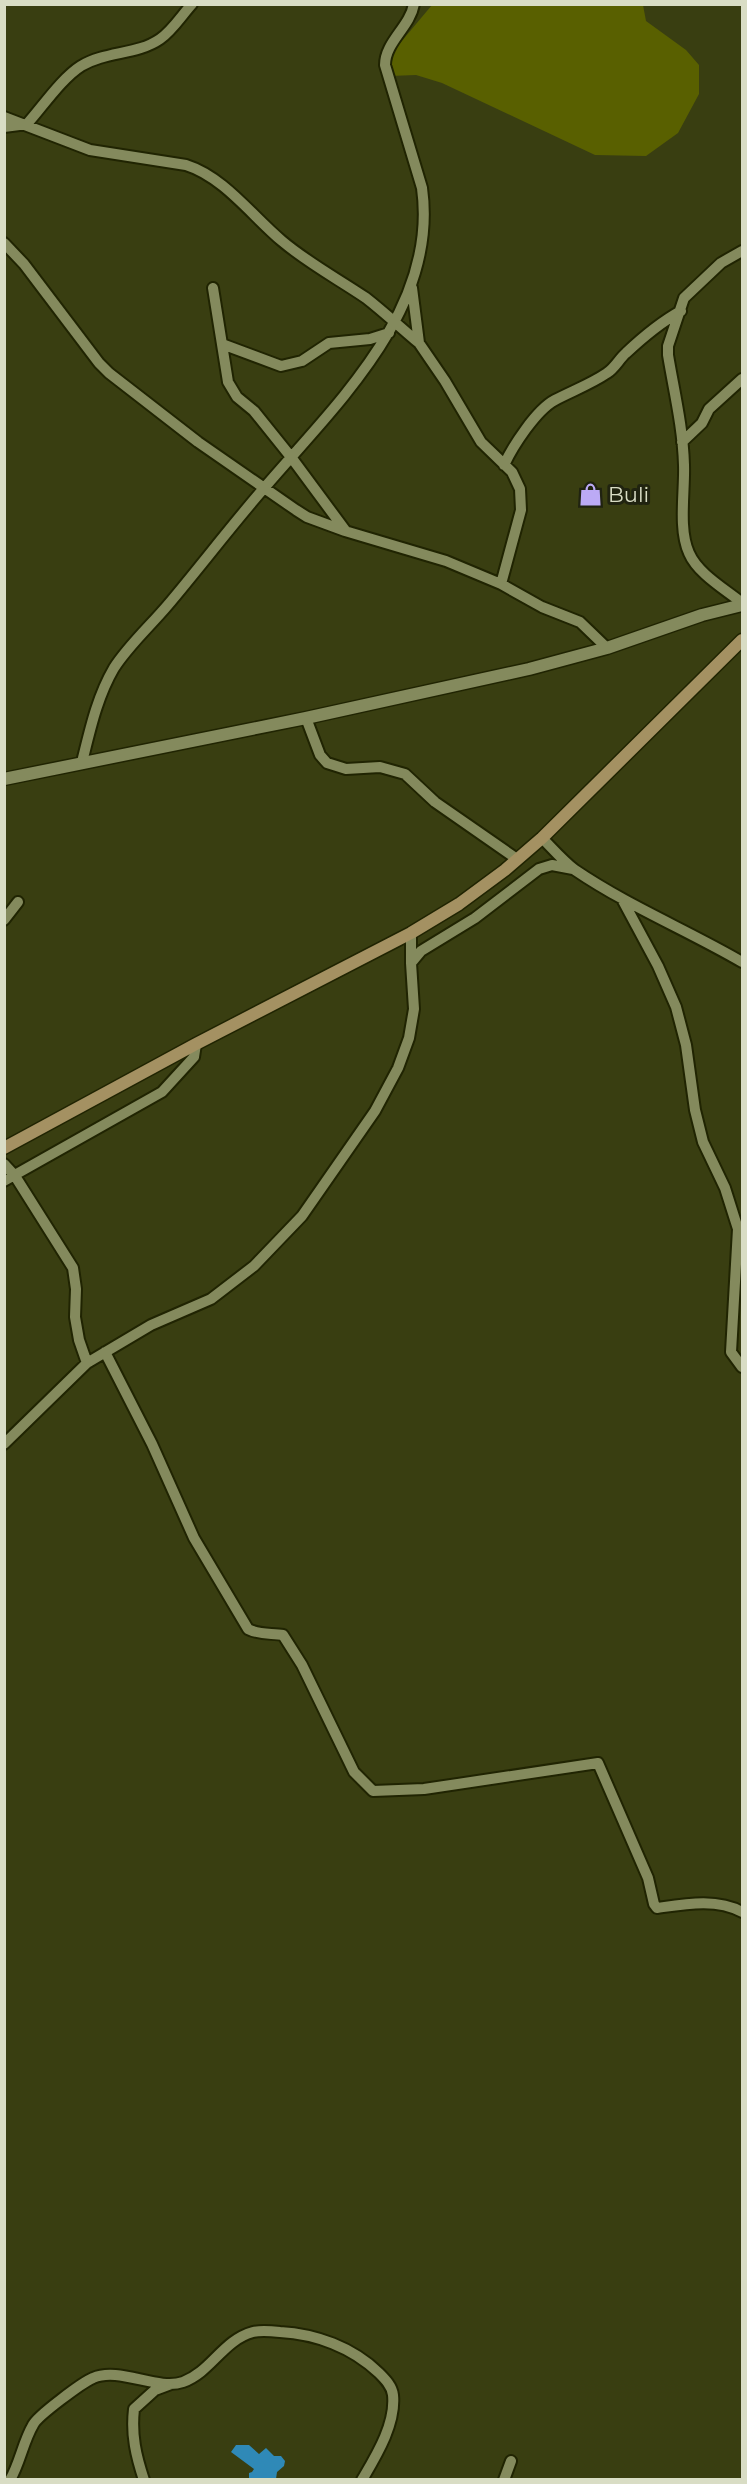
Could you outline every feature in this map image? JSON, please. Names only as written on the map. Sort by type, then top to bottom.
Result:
[{"type":"main road","points":[[4,1149],[196,1044],[411,933],[459,904],[542,838],[742,640]]},
{"type":"street","points":[[4,127],[27,124],[74,72],[99,58],[155,42],[163,37],[192,4]]},
{"type":"street","points":[[82,762],[97,706],[115,667],[263,488],[345,394],[386,335],[412,285],[422,240],[424,208],[418,177],[385,65],[385,56],[409,20],[414,4]]},
{"type":"street","points":[[4,117],[90,150],[200,169],[225,188],[283,242],[345,287],[365,298],[419,343],[446,381],[481,442],[517,480],[522,510],[501,584]]},
{"type":"street","points":[[4,243],[24,264],[109,373],[198,442],[263,488],[307,517],[345,531],[446,561],[501,584],[542,607],[580,622],[607,648]]},
{"type":"street","points":[[742,251],[721,263],[684,298],[668,346],[682,442],[683,516],[689,554],[695,564],[742,604]]},
{"type":"street","points":[[412,285],[419,343]]},
{"type":"street","points":[[213,288],[228,382],[237,397],[254,411],[291,457],[345,531]]},
{"type":"street","points":[[504,465],[522,433],[554,400],[565,397],[578,387],[591,383],[609,372],[626,353],[681,311]]},
{"type":"street","points":[[222,344],[269,364],[281,366],[302,361],[329,344],[400,331],[409,335]]},
{"type":"street","points":[[682,442],[702,423],[709,409],[742,379]]},
{"type":"street","points":[[4,779],[306,718],[529,669],[607,648],[702,615],[742,604]]},
{"type":"street","points":[[306,718],[320,755],[327,763],[346,769],[380,767],[405,774],[435,802],[517,860]]},
{"type":"street","points":[[542,838],[574,869],[622,899],[693,934],[742,962]]},
{"type":"street","points":[[411,963],[420,951],[475,918],[539,869],[552,865],[574,869]]},
{"type":"street","points":[[622,899],[658,966],[676,1007],[686,1045],[695,1110],[703,1142],[725,1188],[738,1229],[731,1352],[742,1367]]},
{"type":"street","points":[[4,920],[18,902]]},
{"type":"street","points":[[4,1444],[87,1363],[151,1325],[211,1299],[254,1266],[302,1216],[375,1111],[398,1068],[409,1038],[414,1009],[411,933]]},
{"type":"street","points":[[4,1181],[162,1092],[194,1057],[196,1044]]},
{"type":"street","points":[[4,1164],[15,1176],[73,1268],[76,1289],[75,1317],[79,1340],[87,1363]]},
{"type":"street","points":[[105,1352],[152,1444],[194,1538],[248,1629],[256,1633],[283,1635],[302,1665],[354,1772],[373,1791],[424,1789],[598,1763],[648,1878],[657,1908],[695,1903],[723,1906],[742,1912]]},
{"type":"street","points":[[144,2480],[136,2457],[133,2438],[135,2409],[155,2390],[183,2382],[194,2376],[239,2337],[254,2331],[296,2333],[327,2340],[374,2368],[392,2388],[394,2396],[389,2426],[362,2480]]},
{"type":"street","points":[[10,2480],[35,2420],[93,2378],[104,2374],[171,2384]]},
{"type":"street","points":[[504,2480],[511,2461]]},
{"type":"green space","points":[[432,5],[643,5],[646,21],[686,50],[699,65],[699,94],[678,133],[646,156],[595,155],[442,83],[416,75],[390,76],[390,55]]},
{"type":"water","points":[[236,2445],[249,2445],[259,2454],[266,2448],[274,2456],[281,2456],[285,2461],[284,2466],[277,2472],[276,2479],[249,2479],[249,2473],[254,2469],[231,2452]]},
{"type":"place","name":"Buli","points":[[590,494]]}]
